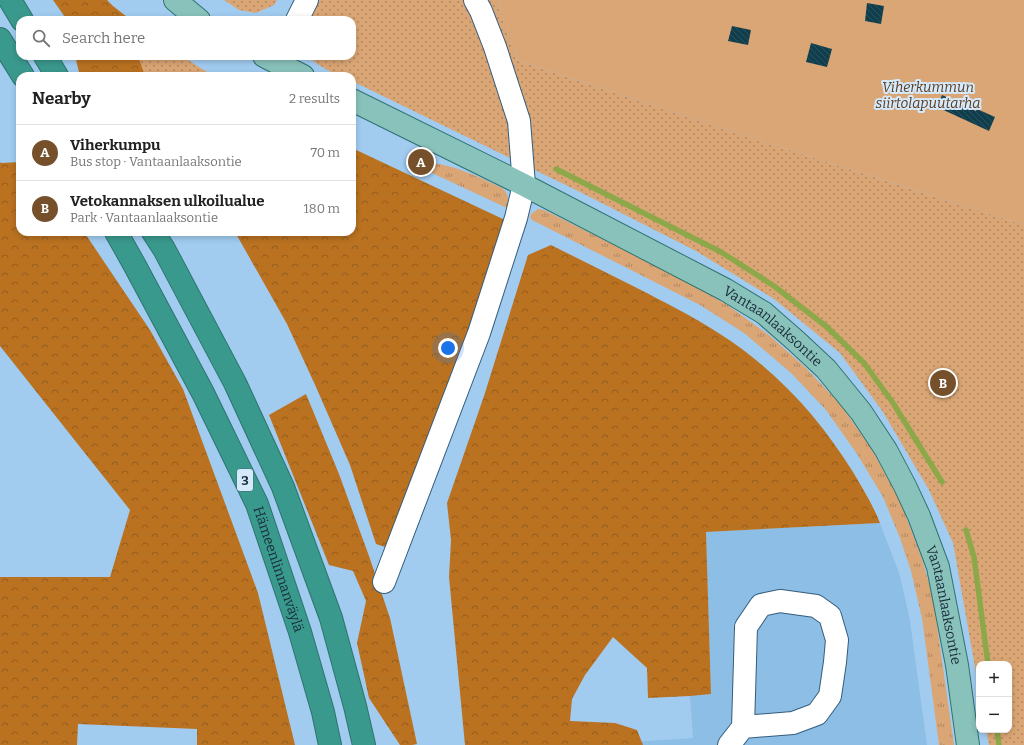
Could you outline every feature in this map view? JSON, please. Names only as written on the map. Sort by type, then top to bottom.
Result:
[{"type":"highway","points":[[10,0],[20,16]]},
{"type":"highway","points":[[0,39],[21,72]]},
{"type":"highway","points":[[47,60],[55,72]]},
{"type":"highway","name":"Hämeenlinnanväylä","points":[[118,236],[203,393],[257,504],[300,632],[323,712],[330,745]]},
{"type":"highway","name":"3","points":[[156,236],[164,249],[235,383],[283,487],[331,618],[364,745]]},
{"type":"main road","points":[[175,0],[194,16]]},
{"type":"main road","points":[[275,60],[296,72]]},
{"type":"main road","name":"Vantaanlaaksontie","points":[[356,102],[524,185],[726,290],[764,313],[826,369],[861,412],[886,450],[919,516],[938,567],[950,622],[968,745]]},
{"type":"street","points":[[298,16],[307,0]]},
{"type":"street","points":[[384,582],[479,332],[516,218],[524,185],[519,121],[495,48],[481,11],[475,0]]},
{"type":"street","points":[[729,745],[744,727],[746,627],[761,605],[780,601],[816,606],[830,616],[837,640],[830,696],[817,714],[793,723],[744,727]]},
{"type":"shaded area","points":[[880,523],[899,573],[906,602],[927,745],[586,745],[693,738],[690,696],[711,694],[706,532]]},
{"type":"green space","points":[[53,0],[107,0],[126,16],[64,16]]},
{"type":"green space","points":[[224,0],[277,0],[274,5],[256,13],[239,10]]},
{"type":"green space","points":[[320,0],[497,0],[517,60],[774,145],[1024,225],[1024,745],[989,745],[987,733],[1012,733],[1012,661],[976,661],[976,673],[953,543],[929,490],[883,412],[840,353],[774,299],[696,251],[578,191],[356,83],[356,72],[332,72],[319,65],[312,60],[356,60],[356,16],[308,16]]},
{"type":"green space","name":"Viherkummun siirtolapuutarha","points":[[497,0],[1024,0],[1024,225],[774,145],[517,60]]},
{"type":"green space","points":[[76,60],[185,60],[204,72],[79,72]]},
{"type":"green space","points":[[139,60],[188,60],[207,72],[144,72]]},
{"type":"green space","points":[[356,150],[505,220],[395,550],[376,544],[350,465],[287,324],[237,236],[356,236]]},
{"type":"green space","points":[[0,162],[16,162],[16,236],[87,236],[150,330],[183,389],[258,593],[295,745],[197,745],[197,729],[78,724],[77,745],[0,745],[0,577],[110,577],[130,510],[0,346]]},
{"type":"green space","points":[[433,163],[477,176],[502,188],[508,197],[507,208],[432,173],[431,168]]},
{"type":"green space","points":[[538,209],[544,210],[666,271],[726,304],[769,335],[806,368],[840,404],[871,448],[900,501],[921,556],[933,597],[954,745],[939,745],[922,618],[911,571],[900,538],[883,497],[857,454],[826,410],[791,373],[744,333],[700,305],[532,220],[530,217],[531,214]]},
{"type":"green space","points":[[551,245],[689,315],[710,327],[759,363],[794,396],[826,432],[853,472],[871,503],[880,523],[706,532],[711,694],[648,698],[647,668],[613,637],[585,675],[572,699],[570,721],[615,723],[637,730],[643,745],[465,745],[449,577],[451,540],[447,503],[484,396],[528,255]]},
{"type":"green space","points":[[306,394],[339,474],[390,618],[417,744],[400,745],[369,698],[357,643],[366,601],[353,571],[329,565],[269,415]]},
{"type":"building","points":[[867,3],[884,6],[881,24],[865,21]]},
{"type":"building","points":[[732,26],[751,30],[748,45],[728,41]]},
{"type":"building","points":[[811,43],[832,49],[827,67],[806,62]]},
{"type":"building","points":[[942,95],[976,111],[977,109],[995,117],[989,131],[937,107]]},
{"type":"waterway","points":[[556,169],[721,252],[774,286],[827,327],[864,363],[893,403],[942,482]]},
{"type":"waterway","points":[[966,530],[974,557],[988,661]]},
{"type":"waterway","points":[[997,733],[999,745]]},
{"type":"place","name":"Viherkumpu","points":[[421,162]]},
{"type":"place","name":"Vetokannaksen ulkoilualue","points":[[943,383]]}]
